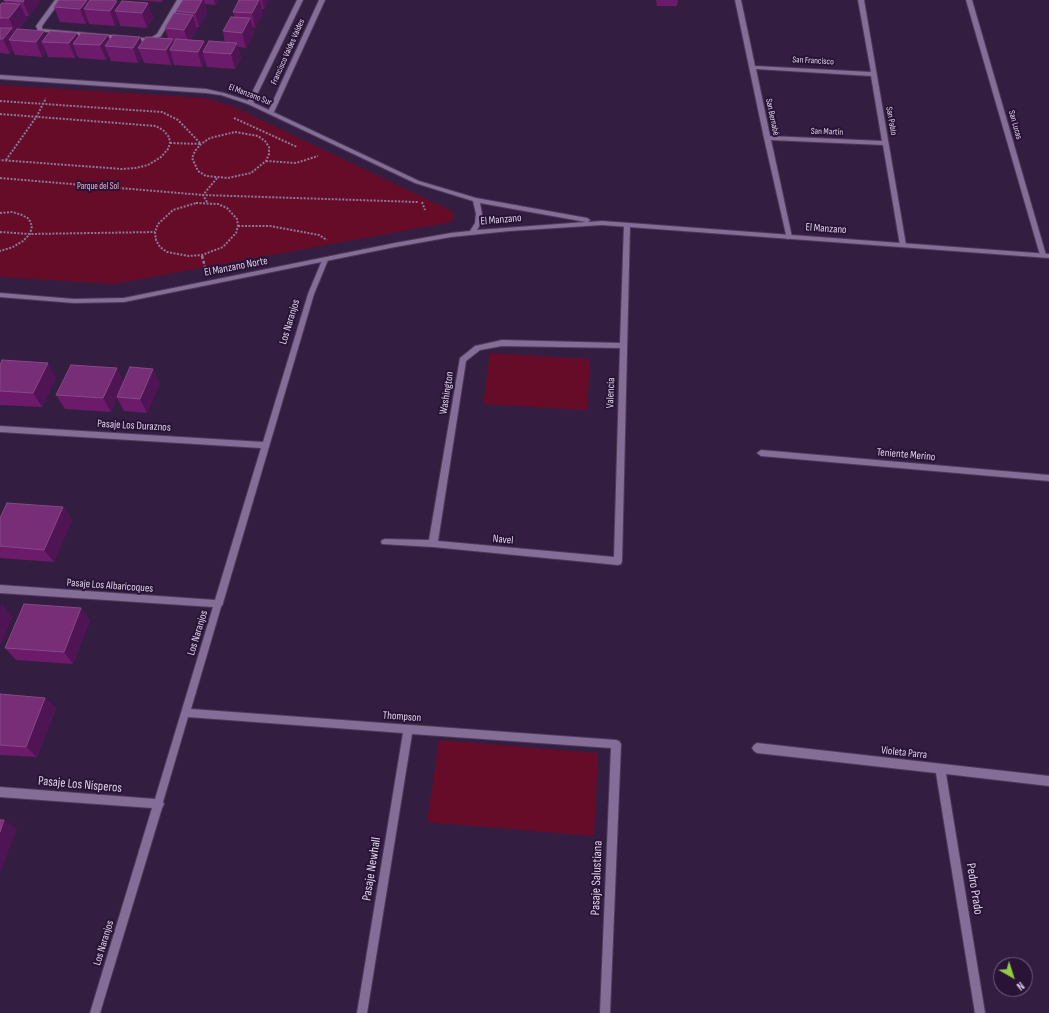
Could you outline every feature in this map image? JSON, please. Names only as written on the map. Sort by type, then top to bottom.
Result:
[{"type":"street","points":[[58,0],[39,26],[40,30],[144,40],[154,38],[159,35],[180,0]]},
{"type":"street","name":"Francisco Valdes Valdes","points":[[250,103],[300,0]]},
{"type":"street","name":"Francisco Valdes Valdes","points":[[271,112],[322,0]]},
{"type":"street","name":"San Bernabé","points":[[738,0],[789,237]]},
{"type":"street","name":"San Pablo","points":[[860,0],[903,245]]},
{"type":"street","name":"San Lucas","points":[[969,0],[1046,255]]},
{"type":"street","name":"San Francisco","points":[[752,67],[873,74]]},
{"type":"street","name":"El Manzano Sur","points":[[0,77],[206,91],[236,98],[271,112],[398,174],[444,191],[476,200]]},
{"type":"street","name":"San Martín","points":[[768,138],[885,143]]},
{"type":"street","points":[[473,232],[478,223],[479,214],[476,200]]},
{"type":"street","name":"El Manzano","points":[[476,200],[602,223]]},
{"type":"street","name":"El Manzano","points":[[473,232],[602,223],[627,224],[1046,255]]},
{"type":"street","name":"Valencia","points":[[618,561],[627,224]]},
{"type":"street","name":"El Manzano Norte","points":[[0,295],[74,301],[124,300],[428,239],[473,232]]},
{"type":"street","name":"Los Naranjos","points":[[95,1013],[313,289],[325,260]]},
{"type":"street","name":"Washington","points":[[433,544],[463,360],[478,348],[502,343],[623,346]]},
{"type":"street","name":"Pasaje Los Duraznos","points":[[0,429],[266,445]]},
{"type":"street","name":"Teniente Merino","points":[[761,453],[1049,478]]},
{"type":"street","name":"Navel","points":[[385,542],[433,544],[618,561]]},
{"type":"street","name":"Pasaje Los Albaricoques","points":[[0,589],[219,604]]},
{"type":"street","name":"Thompson","points":[[186,713],[616,744]]},
{"type":"street","name":"Pasaje Newhall","points":[[362,1013],[408,729]]},
{"type":"street","name":"Pasaje Salustiana","points":[[605,1013],[616,744]]},
{"type":"street","name":"Violeta Parra","points":[[756,748],[1049,781]]},
{"type":"street","name":"Pedro Prado","points":[[940,769],[980,1013]]},
{"type":"street","name":"Pasaje Los Nísperos","points":[[0,792],[159,804]]},
{"type":"path","points":[[6,160],[37,116],[47,95]]},
{"type":"path","points":[[0,101],[162,112],[178,120],[201,144]]},
{"type":"path","points":[[0,114],[156,126],[164,131],[169,137],[170,143],[168,149],[161,157],[148,165],[136,168],[122,169],[0,160]]},
{"type":"path","points":[[229,116],[298,147]]},
{"type":"path","points":[[235,132],[248,133],[258,136],[265,141],[269,147],[269,154],[266,161],[255,170],[240,177],[217,178],[206,176],[198,171],[194,165],[192,158],[195,151],[201,144],[216,136],[235,132]]},
{"type":"path","points":[[258,136],[265,133]]},
{"type":"path","points":[[170,143],[201,144]]},
{"type":"path","points":[[266,161],[296,163],[318,156],[312,153]]},
{"type":"path","points":[[0,178],[203,194],[430,203]]},
{"type":"path","points":[[203,194],[217,178]]},
{"type":"path","points":[[203,194],[208,202]]},
{"type":"path","points":[[416,199],[423,202]]},
{"type":"path","points":[[208,202],[218,204],[234,212],[238,219],[238,226],[233,237],[223,247],[202,255],[190,256],[167,252],[160,247],[156,240],[155,232],[158,224],[173,210],[196,203],[208,202]]},
{"type":"path","points":[[423,202],[425,210]]},
{"type":"path","points":[[0,213],[12,212],[22,214],[29,219],[32,226],[30,234],[24,241],[13,247],[0,251]]},
{"type":"path","points":[[238,226],[270,226],[318,235],[332,243],[341,256]]},
{"type":"path","points":[[0,232],[30,234],[155,232]]},
{"type":"green space","name":"Parque del Sol","points":[[0,85],[206,98],[232,106],[454,212],[452,222],[114,284],[0,277]]},
{"type":"green space","points":[[490,353],[590,359],[587,410],[483,404]]},
{"type":"green space","points":[[439,740],[598,753],[594,836],[427,822]]},
{"type":"building","points":[[4,0],[24,0],[23,2]]},
{"type":"building","points":[[59,0],[87,0],[80,9],[54,7]]},
{"type":"building","points":[[90,0],[117,1],[110,11],[84,9]]},
{"type":"building","points":[[183,0],[202,0],[195,13],[176,11]]},
{"type":"building","points":[[239,0],[259,0],[252,13],[233,12]]},
{"type":"building","points":[[122,1],[148,3],[142,13],[115,11]]},
{"type":"building","points":[[2,3],[20,4],[9,18],[0,18],[0,5]]},
{"type":"building","points":[[174,13],[193,15],[184,30],[165,28]]},
{"type":"building","points":[[231,17],[250,18],[242,33],[223,31]]},
{"type":"building","points":[[0,28],[12,28],[3,39],[0,39]]},
{"type":"building","points":[[17,29],[44,31],[36,42],[9,40]]},
{"type":"building","points":[[50,31],[77,33],[69,43],[42,42]]},
{"type":"building","points":[[81,33],[108,35],[100,45],[73,44]]},
{"type":"building","points":[[113,35],[140,37],[133,48],[105,46]]},
{"type":"building","points":[[146,37],[173,39],[166,50],[138,48]]},
{"type":"building","points":[[176,39],[204,41],[198,52],[170,50]]},
{"type":"building","points":[[209,41],[237,43],[231,54],[203,52]]},
{"type":"building","points":[[2,360],[48,363],[33,393],[0,391],[0,365]]},
{"type":"building","points":[[71,365],[117,368],[103,398],[56,395]]},
{"type":"building","points":[[130,367],[153,369],[140,399],[117,397]]},
{"type":"building","points":[[7,503],[63,507],[44,550],[0,546],[0,518]]},
{"type":"building","points":[[24,604],[81,608],[64,652],[5,648]]},
{"type":"building","points":[[0,694],[45,698],[26,747],[0,745]]},
{"type":"building","points":[[0,820],[4,820],[0,832]]}]
